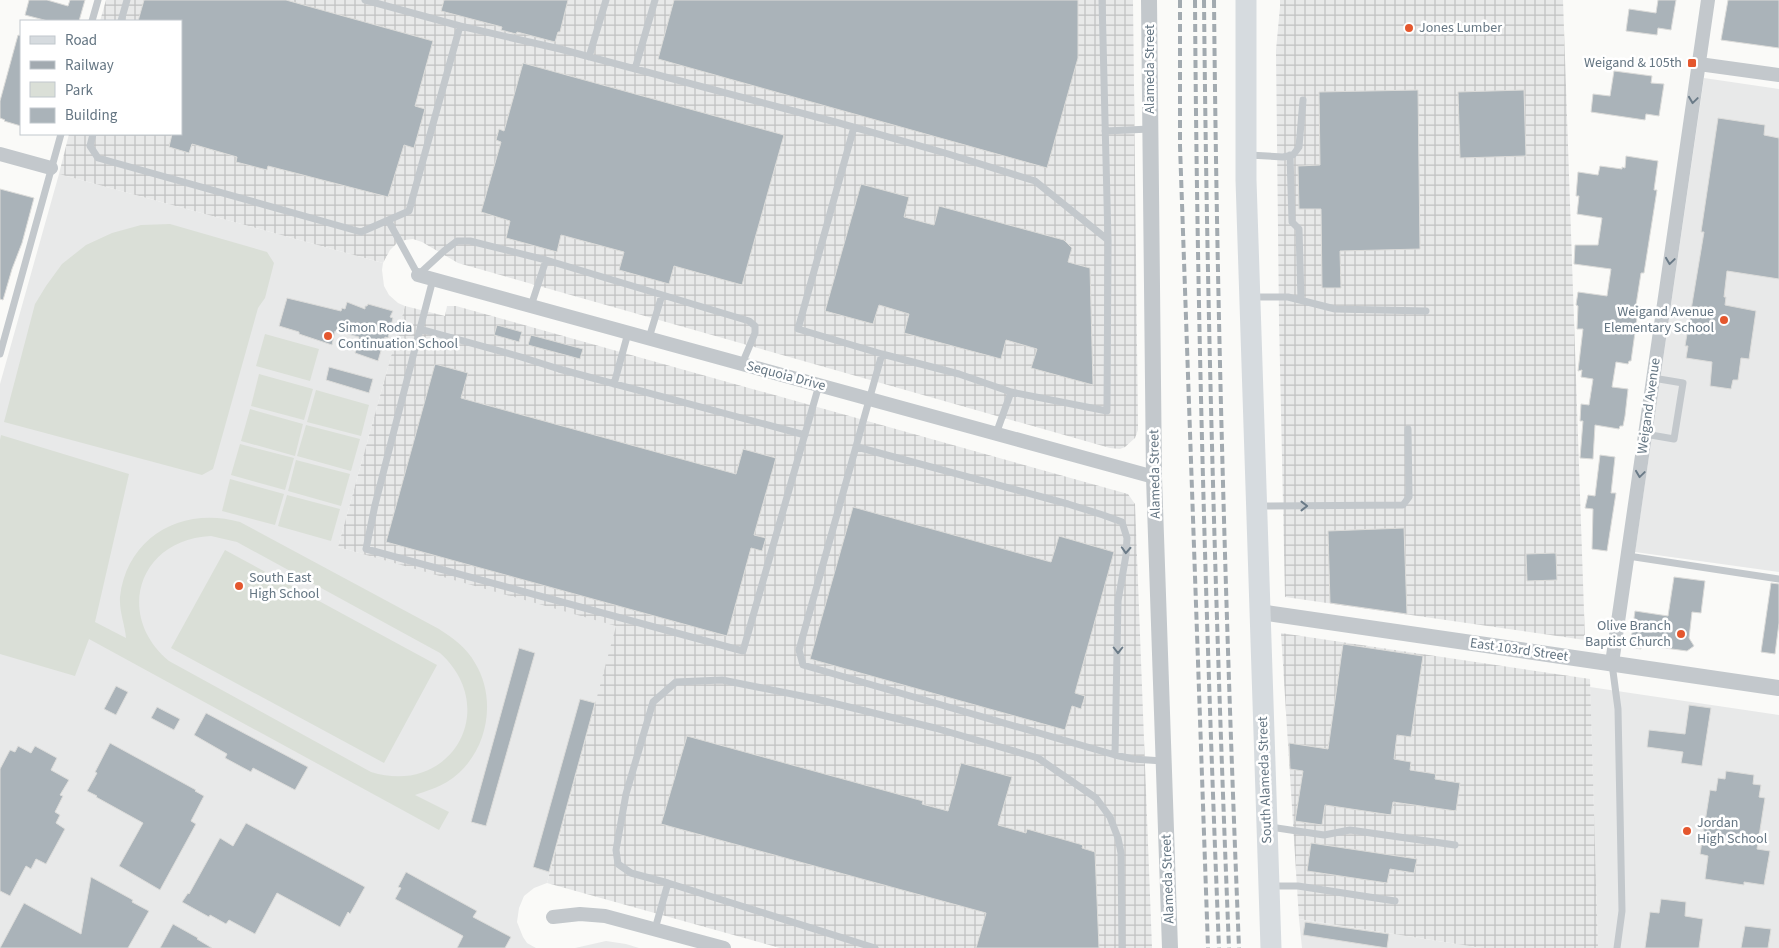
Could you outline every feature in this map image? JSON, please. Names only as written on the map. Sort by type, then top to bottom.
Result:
[{"type":"main road","points":[[1246,0],[1246,155],[1249,297],[1260,612]]},
{"type":"main road","name":"South Alameda Street","points":[[1260,612],[1271,948]]},
{"type":"street","name":"Alameda Street","points":[[1149,0],[1154,477],[1170,948]]},
{"type":"street","name":"Weigand Avenue","points":[[1612,664],[1708,0]]},
{"type":"street","points":[[1699,64],[1779,75]]},
{"type":"street","points":[[0,154],[51,168]]},
{"type":"street","name":"Sequoia Drive","points":[[418,275],[1154,477]]},
{"type":"street","name":"East 103rd Street","points":[[1260,612],[1779,688]]},
{"type":"street","points":[[553,917],[580,914],[605,916],[724,948]]},
{"type":"lane","points":[[92,20],[98,0]]},
{"type":"lane","points":[[121,20],[127,0]]},
{"type":"lane","points":[[365,0],[854,127],[945,152],[1035,181],[1108,240]]},
{"type":"lane","points":[[590,57],[606,0]]},
{"type":"lane","points":[[635,69],[655,0]]},
{"type":"lane","points":[[854,127],[798,329],[959,374],[1011,392],[1107,410],[1108,240],[1102,0]]},
{"type":"lane","points":[[93,135],[90,146],[98,158],[361,232],[409,211],[460,26]]},
{"type":"lane","points":[[1246,155],[1283,157],[1293,155],[1299,147],[1303,100]]},
{"type":"lane","points":[[1105,131],[1150,129]]},
{"type":"lane","points":[[0,354],[61,135]]},
{"type":"lane","points":[[1290,155],[1292,222],[1299,229],[1301,300]]},
{"type":"lane","points":[[388,220],[418,275],[457,241],[470,241],[546,260],[750,321],[755,326],[755,333],[742,364]]},
{"type":"lane","points":[[531,306],[546,260]]},
{"type":"lane","points":[[433,279],[375,505],[366,549],[743,651],[819,385]]},
{"type":"lane","points":[[649,338],[662,295]]},
{"type":"lane","points":[[1249,297],[1288,297],[1335,310],[1426,312]]},
{"type":"lane","points":[[420,329],[614,384],[805,435]]},
{"type":"lane","points":[[614,384],[628,333]]},
{"type":"lane","points":[[882,354],[799,650],[803,665],[1133,759],[1164,761]]},
{"type":"lane","points":[[1645,434],[1674,439],[1683,383],[1654,378]]},
{"type":"lane","points":[[996,434],[1011,392]]},
{"type":"lane","points":[[1255,506],[1403,505],[1409,497],[1408,429]]},
{"type":"lane","points":[[857,447],[1103,514],[1122,522],[1127,538],[1118,601],[1115,754]]},
{"type":"lane","points":[[1628,556],[1779,579]]},
{"type":"lane","points":[[1612,664],[1618,709],[1622,911],[1617,948]]},
{"type":"lane","points":[[874,948],[632,873],[618,864],[616,850],[626,794],[654,702],[676,682],[722,680],[812,698],[935,728],[1038,758],[1096,798],[1110,817],[1118,838],[1121,853],[1122,948]]},
{"type":"lane","points":[[1267,827],[1324,835],[1350,830],[1455,845]]},
{"type":"lane","points":[[655,929],[668,883]]},
{"type":"lane","points":[[1269,886],[1298,886],[1395,901]]},
{"type":"shaded area","points":[[106,0],[1133,0],[1138,430],[1135,438],[1120,449],[1110,448],[458,263],[422,242],[413,239],[396,244],[390,250],[383,263],[59,174],[69,135],[182,135],[182,20],[100,20]]},
{"type":"shaded area","points":[[1280,0],[1563,0],[1585,640],[1285,597],[1276,50]]},
{"type":"shaded area","name":"Weigand Avenue Elementary School","points":[[1704,78],[1779,89],[1779,572],[1635,552]]},
{"type":"shaded area","name":"South East High School","points":[[59,174],[383,263],[384,286],[389,295],[405,306],[338,547],[617,625],[547,883],[534,888],[524,896],[519,908],[517,922],[523,937],[527,943],[536,948],[0,948],[0,384]]},
{"type":"shaded area","points":[[405,306],[445,316],[447,306],[456,306],[1128,494],[1135,504],[1152,948],[780,948],[547,883],[616,626],[338,547]]},
{"type":"shaded area","points":[[1281,633],[1590,679],[1598,948],[1482,948],[1299,919]]},
{"type":"shaded area","name":"Jordan High School","points":[[1590,687],[1779,715],[1779,948],[1598,948]]},
{"type":"shaded area","points":[[1299,919],[1482,948],[1302,948]]},
{"type":"shaded area","points":[[606,941],[626,944],[639,948],[575,948]]},
{"type":"green space","points":[[170,224],[267,252],[274,263],[265,298],[258,308],[213,469],[202,475],[4,422],[35,304],[62,264],[86,245],[112,233],[141,225]]},
{"type":"green space","points":[[265,334],[319,349],[310,381],[256,366]]},
{"type":"green space","points":[[259,374],[313,389],[304,420],[251,406]]},
{"type":"green space","points":[[316,390],[369,405],[361,436],[307,422]]},
{"type":"green space","points":[[250,409],[303,424],[295,456],[241,441]]},
{"type":"green space","points":[[306,425],[360,439],[351,471],[297,456]]},
{"type":"green space","points":[[1,435],[129,474],[95,622],[126,638],[120,597],[125,576],[134,557],[146,542],[161,531],[179,523],[198,518],[219,518],[240,522],[439,629],[459,644],[472,658],[482,678],[487,711],[485,728],[479,744],[471,759],[460,772],[447,782],[415,795],[449,812],[439,830],[89,639],[75,676],[0,654]],"holes":[[[211,536],[237,542],[440,653],[458,675],[466,699],[466,722],[458,743],[444,760],[424,772],[399,776],[371,772],[169,661],[152,643],[142,622],[139,602],[142,582],[152,565],[166,550],[186,540]]]},
{"type":"green space","points":[[240,444],[294,458],[285,490],[231,475]]},
{"type":"green space","points":[[296,460],[350,474],[341,506],[288,491]]},
{"type":"green space","points":[[230,479],[284,494],[275,525],[222,511]]},
{"type":"green space","points":[[287,495],[340,509],[331,541],[278,526]]},
{"type":"green space","points":[[225,550],[437,665],[384,763],[171,648]]},
{"type":"building","points":[[29,0],[47,0],[68,6],[70,0],[85,0],[79,20],[44,20],[25,15]]},
{"type":"building","points":[[144,0],[286,0],[433,41],[415,106],[425,109],[414,148],[404,145],[388,197],[268,166],[267,170],[236,162],[237,157],[192,144],[189,153],[169,147],[172,135],[182,135],[182,20],[138,20]]},
{"type":"building","points":[[444,0],[568,0],[560,32],[558,32],[555,42],[517,32],[516,34],[501,30],[502,27],[441,11]]},
{"type":"building","points":[[674,0],[1078,0],[1078,58],[1047,168],[658,59]]},
{"type":"building","points":[[1658,0],[1676,0],[1671,30],[1658,28],[1657,35],[1626,31],[1629,9],[1656,13]]},
{"type":"building","points":[[1728,0],[1779,0],[1779,48],[1721,40]]},
{"type":"building","points":[[18,35],[20,36],[20,126],[0,118],[0,101]]},
{"type":"building","points":[[523,63],[784,135],[742,285],[674,266],[669,284],[619,270],[624,252],[561,235],[557,252],[506,238],[510,221],[481,212],[501,142],[496,140],[499,129],[504,131]]},
{"type":"building","points":[[1614,71],[1652,76],[1651,83],[1664,84],[1659,116],[1646,114],[1645,120],[1591,112],[1593,94],[1610,96]]},
{"type":"building","points":[[1418,90],[1420,249],[1340,251],[1341,288],[1322,288],[1321,209],[1299,209],[1298,166],[1320,165],[1319,92]]},
{"type":"building","points":[[1524,90],[1526,156],[1460,158],[1458,92]]},
{"type":"building","points":[[1718,118],[1765,125],[1764,135],[1779,138],[1779,279],[1727,271],[1725,305],[1756,311],[1749,359],[1741,358],[1738,380],[1733,380],[1731,389],[1710,386],[1712,362],[1686,358],[1688,346],[1685,346],[1704,232],[1701,232]]},
{"type":"building","points":[[1626,156],[1658,161],[1654,190],[1657,190],[1644,273],[1641,273],[1636,305],[1640,306],[1631,361],[1628,364],[1616,362],[1612,387],[1628,389],[1625,416],[1623,426],[1620,426],[1619,429],[1595,425],[1593,459],[1580,458],[1583,421],[1580,421],[1581,404],[1589,405],[1593,379],[1581,377],[1582,370],[1578,371],[1583,329],[1577,329],[1578,306],[1576,305],[1578,292],[1607,296],[1611,269],[1574,264],[1575,245],[1598,245],[1602,218],[1577,214],[1579,196],[1576,196],[1578,172],[1598,175],[1600,166],[1625,168]]},
{"type":"building","points":[[861,184],[909,197],[904,217],[934,225],[939,206],[1064,240],[1072,248],[1068,262],[1090,268],[1093,385],[1031,368],[1037,349],[1006,340],[1001,359],[904,333],[909,314],[879,305],[873,324],[825,311]]},
{"type":"building","points":[[0,189],[34,198],[22,243],[3,300],[0,299]]},
{"type":"building","points":[[287,298],[341,311],[342,308],[345,309],[347,302],[365,309],[365,306],[368,304],[393,311],[390,317],[393,318],[388,338],[385,337],[378,361],[355,353],[359,337],[335,331],[332,345],[279,326]]},
{"type":"building","points":[[497,325],[522,332],[519,342],[494,335]]},
{"type":"building","points":[[531,335],[583,349],[580,359],[528,345]]},
{"type":"building","points":[[435,364],[468,373],[461,398],[736,474],[743,449],[776,458],[754,535],[766,538],[762,551],[751,548],[727,636],[386,542]]},
{"type":"building","points":[[329,367],[373,379],[369,393],[326,380]]},
{"type":"building","points":[[1600,455],[1615,457],[1611,493],[1616,493],[1607,551],[1592,549],[1593,509],[1585,508],[1588,495],[1595,496]]},
{"type":"building","points":[[853,507],[1051,562],[1059,536],[1114,552],[1075,693],[1085,696],[1081,709],[1072,706],[1065,730],[810,659]]},
{"type":"building","points":[[1404,528],[1407,614],[1330,603],[1328,531]]},
{"type":"building","points":[[1556,553],[1557,580],[1527,581],[1526,554]]},
{"type":"building","points":[[1674,577],[1705,581],[1701,613],[1692,612],[1689,638],[1694,646],[1687,651],[1642,645],[1641,649],[1630,647],[1635,611],[1668,616]]},
{"type":"building","points":[[1771,583],[1779,584],[1779,623],[1775,654],[1761,652]]},
{"type":"building","points":[[1343,644],[1423,656],[1411,737],[1397,735],[1394,759],[1411,762],[1410,770],[1436,774],[1435,779],[1460,783],[1456,811],[1393,802],[1391,815],[1325,805],[1322,825],[1295,821],[1303,771],[1290,769],[1289,743],[1328,749]]},
{"type":"building","points":[[519,648],[535,653],[486,826],[471,822]]},
{"type":"building","points":[[116,686],[128,692],[116,715],[104,709]]},
{"type":"building","points":[[580,699],[595,703],[549,872],[533,867]]},
{"type":"building","points":[[1689,705],[1711,708],[1702,766],[1681,763],[1683,752],[1647,747],[1649,730],[1685,734]]},
{"type":"building","points":[[157,707],[180,719],[174,730],[151,718]]},
{"type":"building","points":[[206,713],[308,767],[295,790],[253,768],[251,772],[225,758],[227,754],[194,735]]},
{"type":"building","points":[[687,736],[923,801],[922,804],[948,811],[961,763],[1012,777],[998,825],[1026,833],[1027,829],[1083,845],[1082,848],[1095,852],[1099,948],[976,948],[986,913],[661,824]]},
{"type":"building","points":[[110,743],[204,796],[191,821],[196,824],[160,890],[119,866],[143,823],[87,791]]},
{"type":"building","points":[[18,746],[31,753],[35,746],[57,758],[51,770],[69,780],[60,795],[63,796],[55,812],[60,815],[56,823],[65,829],[46,864],[36,859],[31,869],[26,866],[10,896],[0,891],[0,769],[10,750],[15,752]]},
{"type":"building","points":[[1726,771],[1754,775],[1753,784],[1761,785],[1759,797],[1765,798],[1757,849],[1770,851],[1764,885],[1744,882],[1744,885],[1705,879],[1708,856],[1700,854],[1710,790],[1716,791],[1718,778],[1725,779]]},
{"type":"building","points":[[246,823],[365,887],[350,914],[348,912],[340,927],[277,893],[255,934],[229,920],[226,924],[210,915],[209,917],[182,902],[189,894],[220,838],[233,846]]},
{"type":"building","points":[[1311,843],[1417,859],[1414,873],[1390,869],[1387,883],[1307,871]]},
{"type":"building","points":[[406,872],[477,911],[473,917],[511,937],[505,948],[457,948],[463,936],[395,899],[401,888],[398,887]]},
{"type":"building","points":[[91,877],[149,911],[128,948],[0,948],[24,903],[81,934]]},
{"type":"building","points":[[1661,899],[1686,902],[1685,916],[1703,919],[1699,948],[1645,948],[1650,912],[1659,913]]},
{"type":"building","points":[[1305,922],[1389,934],[1387,948],[1303,935]]},
{"type":"building","points":[[173,924],[198,938],[212,948],[160,948]]},
{"type":"building","points":[[1745,926],[1771,929],[1768,948],[1741,948]]},
{"type":"railway","points":[[1180,0],[1180,146],[1208,948]]},
{"type":"railway","points":[[1195,0],[1203,474],[1219,948]]},
{"type":"railway","points":[[1204,0],[1213,474],[1229,948]]},
{"type":"railway","points":[[1214,0],[1223,474],[1239,948]]},
{"type":"place","name":"Jones Lumber","points":[[1409,28]]},
{"type":"place","name":"Weigand & 105th","points":[[1692,63]]},
{"type":"place","name":"Weigand Avenue Elementary School","points":[[1724,320]]},
{"type":"place","name":"Simon Rodia Continuation School","points":[[328,336]]},
{"type":"place","name":"South East High School","points":[[239,586]]},
{"type":"place","name":"Olive Branch Baptist Church","points":[[1681,634]]},
{"type":"place","name":"Jordan High School","points":[[1687,831]]}]
